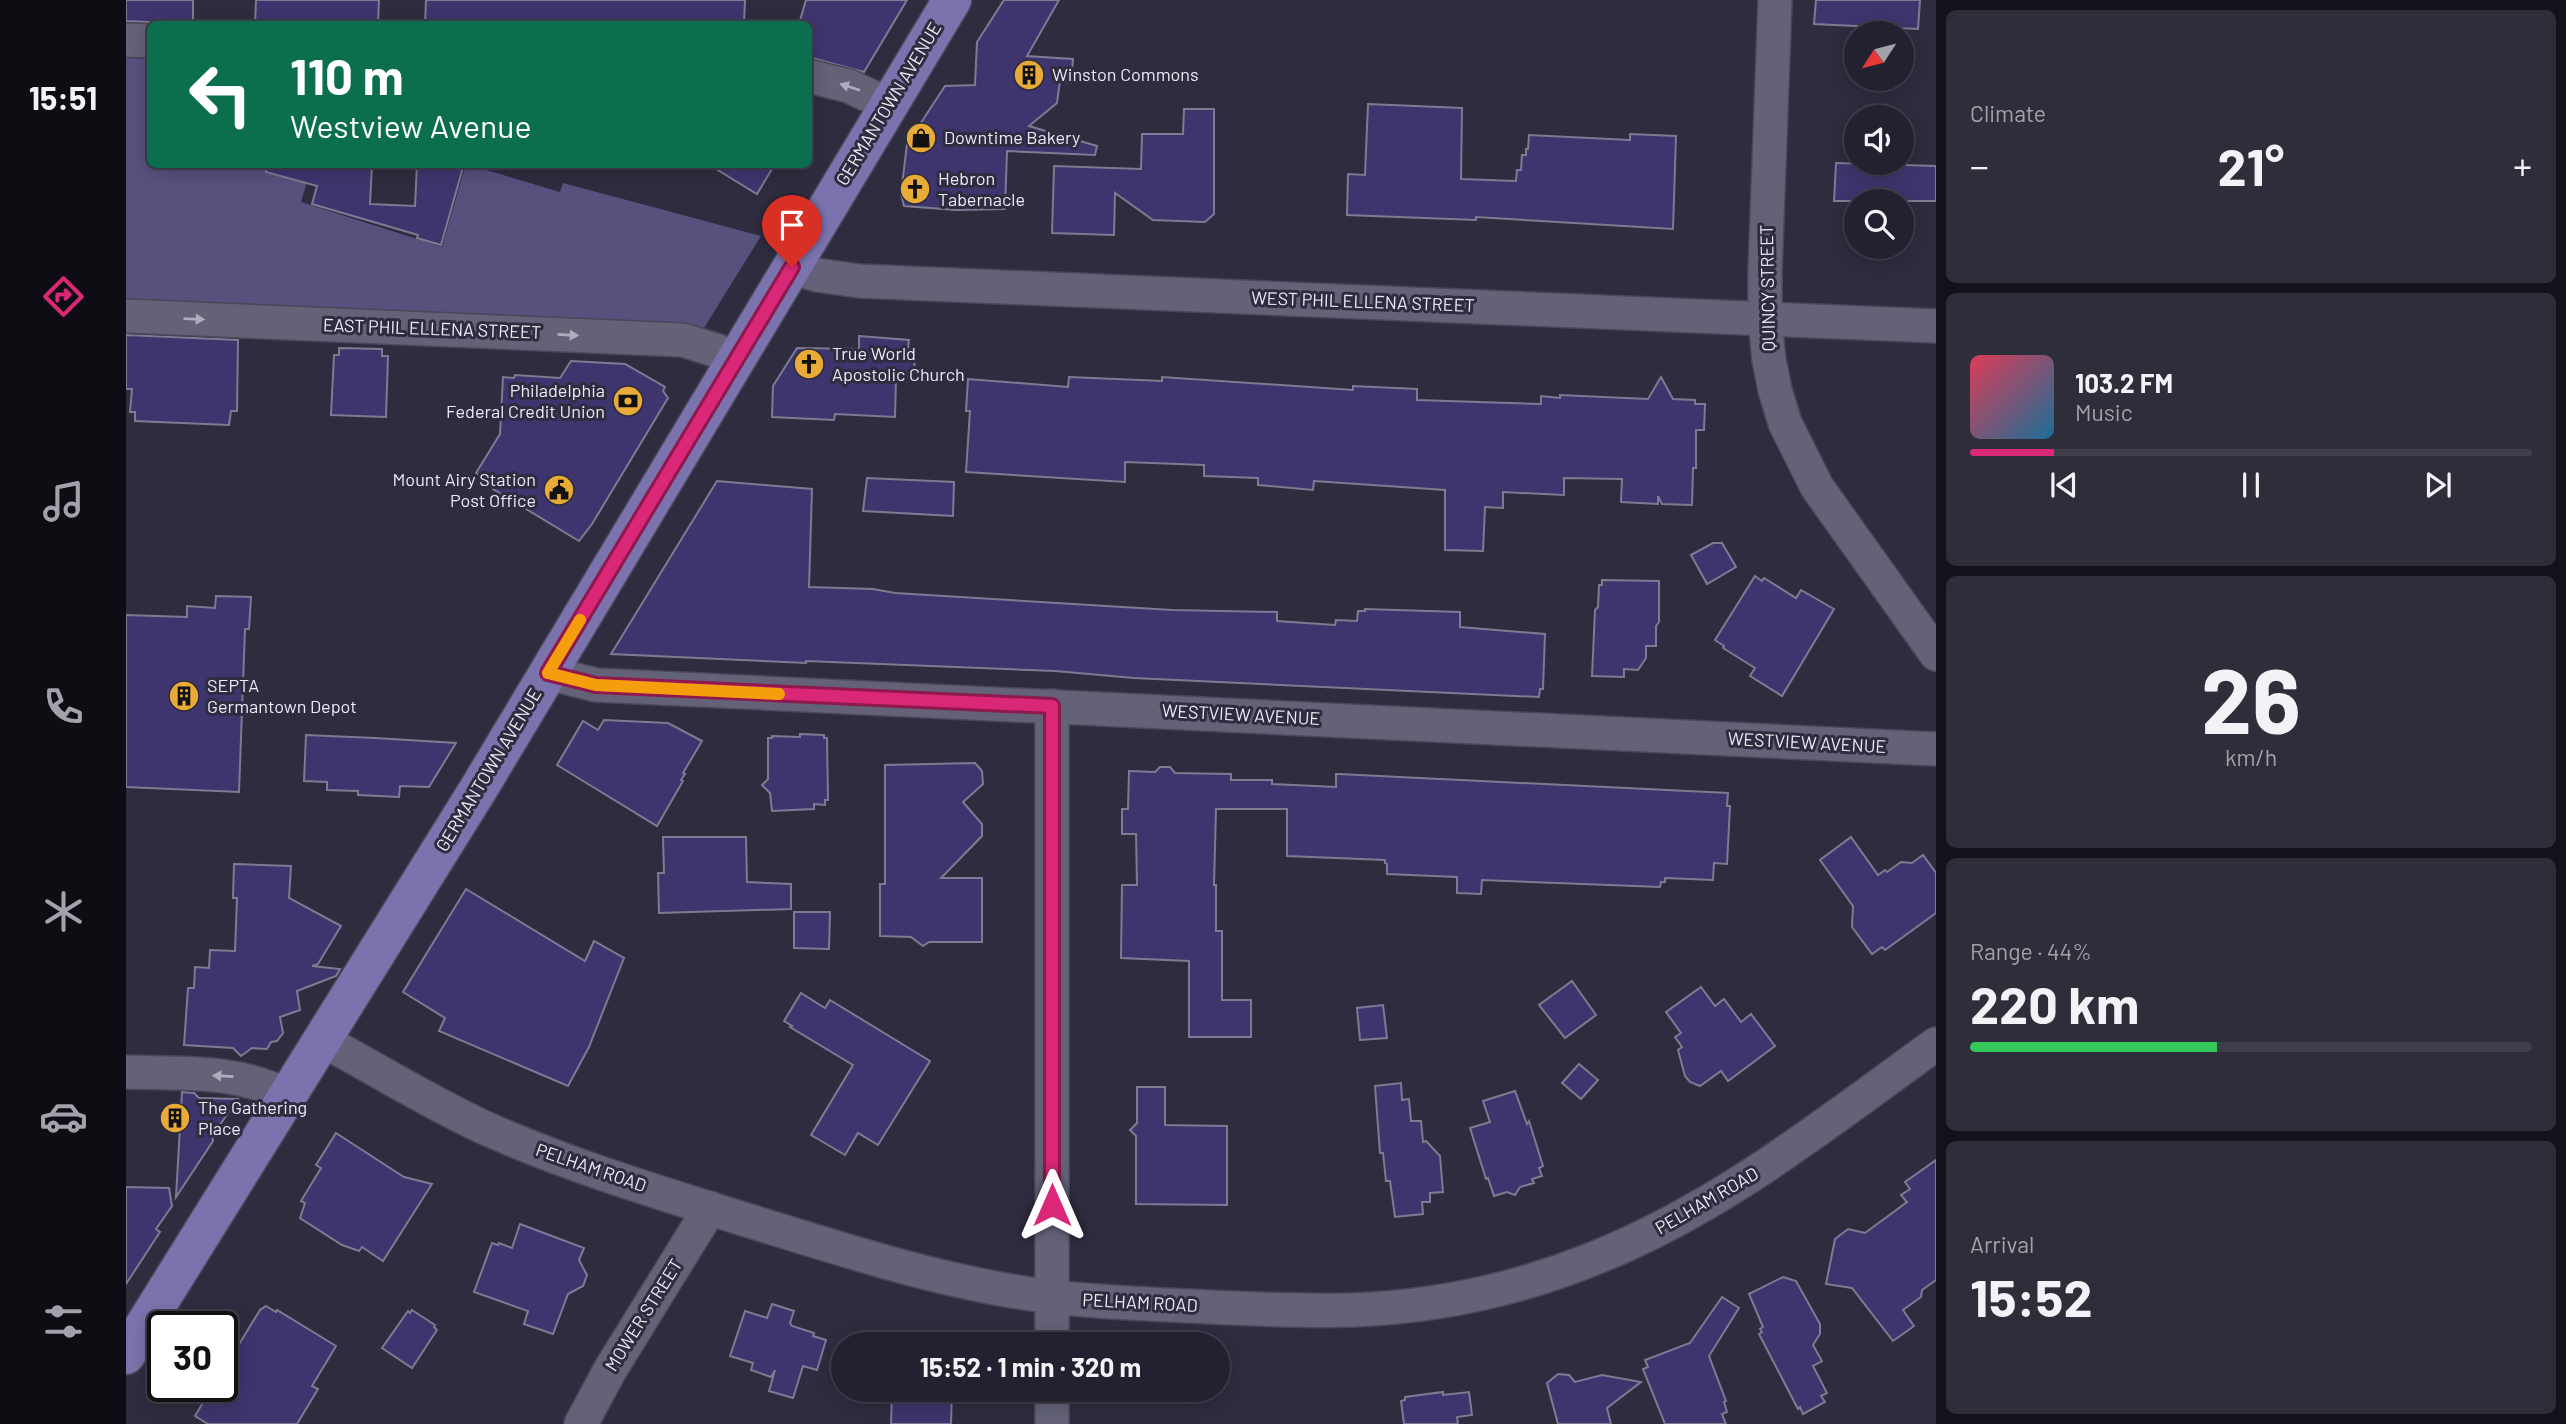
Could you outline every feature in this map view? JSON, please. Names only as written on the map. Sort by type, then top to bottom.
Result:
[{"type":"main road","name":"GERMANTOWN AVENUE","points":[[126,1355],[548,673],[952,0]]},
{"type":"street","name":"QUINCY STREET","points":[[1775,0],[1765,272],[1765,320],[1775,390],[1785,424],[1799,455],[1838,519],[1936,654]]},
{"type":"street","points":[[126,40],[147,41]]},
{"type":"street","points":[[812,77],[849,86],[889,105]]},
{"type":"street","name":"WEST PHIL ELLENA STREET","points":[[792,267],[817,275],[859,281],[1936,326]]},
{"type":"street","name":"EAST PHIL ELLENA STREET","points":[[126,316],[683,340],[718,351],[735,360]]},
{"type":"street","name":"WESTVIEW AVENUE","points":[[548,673],[596,685],[1936,750]]},
{"type":"street","points":[[1052,706],[1052,1332]]},
{"type":"street","name":"PELHAM ROAD","points":[[322,1040],[408,1090],[527,1146],[841,1249],[952,1278],[1053,1297],[1246,1309],[1351,1310],[1400,1307],[1497,1290],[1590,1260],[1644,1237],[1709,1203],[1751,1177],[1936,1044]]},
{"type":"street","points":[[126,1072],[241,1077],[270,1086],[287,1096]]},
{"type":"street","name":"MOWER STREET","points":[[581,1424],[610,1370],[710,1208]]},
{"type":"street","points":[[1052,1402],[1052,1424]]},
{"type":"shaded area","points":[[126,58],[147,59],[147,168],[311,168],[301,202],[442,247],[465,168],[479,168],[560,192],[563,183],[761,236],[704,328],[126,302]]},
{"type":"building","points":[[126,0],[193,0],[193,21],[126,21]]},
{"type":"building","points":[[256,0],[379,0],[378,21],[255,21]]},
{"type":"building","points":[[426,0],[745,0],[744,21],[425,21]]},
{"type":"building","points":[[806,0],[907,0],[864,72],[812,58],[812,21],[800,21]]},
{"type":"building","points":[[1004,0],[1059,0],[1027,56],[1073,59],[1071,83],[1060,81],[1057,103],[1029,126],[1097,146],[1095,155],[1007,151],[1005,209],[956,210],[904,206],[901,194],[907,144],[945,86],[975,85],[977,42]]},
{"type":"building","points":[[1816,0],[1920,0],[1918,29],[1914,29],[1914,21],[1844,21],[1844,25],[1814,24]]},
{"type":"building","points":[[1368,104],[1462,108],[1461,179],[1516,181],[1517,170],[1521,170],[1522,155],[1526,155],[1528,149],[1529,135],[1630,140],[1630,134],[1676,136],[1673,229],[1476,217],[1476,220],[1347,215],[1348,174],[1365,175]]},
{"type":"building","points":[[1184,109],[1214,109],[1214,214],[1205,222],[1153,220],[1115,193],[1114,235],[1052,233],[1054,166],[1141,169],[1142,134],[1183,134]]},
{"type":"building","points":[[1836,163],[1844,163],[1844,175],[1914,175],[1914,165],[1936,166],[1936,201],[1914,201],[1914,189],[1844,189],[1844,201],[1834,201]]},
{"type":"building","points":[[266,168],[372,168],[370,204],[415,206],[417,168],[463,168],[441,245],[417,238],[418,235],[312,204],[317,186],[266,172]]},
{"type":"building","points":[[715,168],[773,168],[757,194]]},
{"type":"building","points":[[126,335],[238,340],[237,411],[231,411],[229,425],[135,421],[135,412],[130,412],[132,389],[126,389]]},
{"type":"building","points":[[859,336],[909,340],[908,349],[915,358],[914,370],[903,381],[896,380],[895,417],[835,414],[834,420],[772,417],[773,386],[797,348],[859,349]]},
{"type":"building","points":[[339,348],[382,349],[382,356],[388,356],[386,417],[331,415],[334,355],[339,355]]},
{"type":"building","points":[[571,361],[625,364],[665,387],[663,391],[668,398],[579,541],[493,489],[495,485],[476,473],[500,434],[503,377],[514,378],[515,375],[560,378]]},
{"type":"building","points":[[1069,377],[1162,381],[1162,377],[1353,390],[1353,386],[1417,389],[1417,400],[1541,404],[1541,396],[1560,398],[1560,395],[1648,399],[1661,377],[1673,399],[1695,400],[1695,404],[1705,404],[1704,430],[1696,430],[1692,505],[1662,504],[1658,496],[1658,504],[1621,502],[1622,479],[1564,478],[1564,495],[1503,492],[1503,508],[1485,507],[1483,551],[1445,550],[1445,490],[1314,481],[1313,490],[1258,485],[1258,478],[1204,476],[1204,465],[1125,462],[1125,482],[966,472],[970,411],[966,411],[968,379],[1068,387]]},
{"type":"building","points":[[867,478],[954,482],[953,516],[863,511]]},
{"type":"building","points":[[717,481],[812,489],[809,587],[1172,610],[1277,612],[1277,621],[1335,625],[1336,620],[1357,621],[1358,611],[1365,609],[1460,612],[1460,627],[1545,634],[1543,689],[1540,689],[1539,697],[1134,678],[1055,671],[611,654]]},
{"type":"building","points":[[1713,543],[1722,543],[1736,567],[1707,584],[1691,555]]},
{"type":"building","points":[[1755,576],[1762,581],[1764,578],[1796,598],[1801,590],[1834,609],[1782,696],[1750,676],[1755,668],[1715,640]]},
{"type":"building","points":[[1602,580],[1659,581],[1656,646],[1646,646],[1646,658],[1638,670],[1624,669],[1624,677],[1592,676],[1595,610],[1598,607],[1599,585],[1602,585]]},
{"type":"building","name":"SEPTA Germantown Depot","points":[[216,596],[251,597],[249,629],[245,629],[239,792],[126,787],[126,615],[187,617],[187,606],[215,608]]},
{"type":"building","points":[[604,720],[668,723],[702,741],[657,826],[557,765],[583,721],[598,730]]},
{"type":"building","points":[[800,734],[824,735],[824,738],[827,738],[828,800],[825,800],[825,805],[814,804],[814,809],[772,811],[770,793],[762,785],[768,779],[768,738],[800,737]]},
{"type":"building","points":[[306,735],[456,743],[429,787],[400,786],[399,797],[358,795],[358,791],[327,790],[327,782],[304,781]]},
{"type":"building","points":[[975,763],[982,771],[983,784],[963,802],[982,824],[982,836],[941,878],[982,878],[982,942],[929,942],[923,946],[911,937],[880,936],[880,884],[885,884],[885,765]]},
{"type":"building","points":[[1160,767],[1170,767],[1175,773],[1231,774],[1231,780],[1272,780],[1272,784],[1336,787],[1336,774],[1339,774],[1728,793],[1727,806],[1730,806],[1727,864],[1714,863],[1713,880],[1665,878],[1660,887],[1482,880],[1481,894],[1457,893],[1457,877],[1387,874],[1385,860],[1287,856],[1287,809],[1216,809],[1214,885],[1216,931],[1222,931],[1222,1000],[1251,1000],[1251,1037],[1189,1037],[1189,961],[1121,958],[1122,885],[1137,885],[1136,834],[1122,834],[1122,809],[1128,809],[1129,771],[1155,772]]},
{"type":"building","points":[[663,837],[746,837],[747,882],[791,884],[791,909],[659,913],[658,873],[664,873]]},
{"type":"building","points":[[1851,837],[1878,875],[1901,862],[1912,863],[1923,855],[1936,873],[1936,913],[1885,950],[1882,947],[1872,954],[1852,927],[1853,906],[1820,860]]},
{"type":"building","points":[[234,864],[291,866],[289,898],[341,926],[318,964],[312,966],[340,969],[336,976],[297,991],[300,1010],[280,1017],[283,1033],[277,1041],[271,1042],[267,1049],[252,1048],[241,1056],[233,1048],[184,1045],[188,988],[194,988],[195,967],[209,968],[210,950],[235,951],[237,898],[233,898]]},
{"type":"building","points":[[466,889],[585,961],[594,941],[624,958],[589,1047],[568,1086],[439,1031],[445,1018],[403,992]]},
{"type":"building","points":[[794,912],[830,912],[829,949],[794,948]]},
{"type":"building","points":[[1572,981],[1596,1015],[1565,1038],[1539,1005]]},
{"type":"building","points":[[1701,987],[1715,1006],[1724,999],[1741,1022],[1751,1014],[1775,1046],[1728,1081],[1721,1071],[1700,1086],[1690,1082],[1685,1076],[1678,1050],[1682,1047],[1675,1037],[1681,1033],[1666,1012]]},
{"type":"building","points":[[801,993],[825,1008],[830,1000],[930,1061],[878,1145],[858,1133],[845,1155],[811,1135],[853,1065],[784,1021]]},
{"type":"building","points":[[1383,1005],[1387,1038],[1360,1040],[1357,1008]]},
{"type":"building","points":[[1579,1064],[1598,1080],[1581,1099],[1562,1083]]},
{"type":"building","points":[[1401,1083],[1402,1100],[1409,1099],[1411,1121],[1421,1121],[1423,1142],[1426,1141],[1440,1156],[1443,1192],[1430,1193],[1430,1202],[1422,1202],[1423,1214],[1395,1217],[1390,1181],[1386,1181],[1383,1153],[1380,1153],[1375,1086]]},
{"type":"building","points":[[1137,1087],[1165,1087],[1165,1125],[1227,1126],[1227,1205],[1136,1204],[1136,1136],[1130,1130],[1137,1123]]},
{"type":"building","points":[[1515,1091],[1527,1124],[1529,1121],[1543,1166],[1539,1168],[1542,1176],[1532,1179],[1534,1183],[1520,1187],[1515,1195],[1507,1192],[1494,1196],[1470,1128],[1490,1122],[1483,1101]]},
{"type":"building","points":[[182,1092],[194,1093],[199,1098],[238,1099],[212,1136],[213,1141],[176,1197]]},
{"type":"building","points":[[336,1133],[404,1177],[432,1184],[383,1261],[362,1247],[359,1251],[342,1245],[300,1218],[305,1203],[301,1201],[321,1168],[316,1165]]},
{"type":"building","points":[[1936,1160],[1936,1280],[1922,1290],[1921,1297],[1903,1310],[1914,1326],[1893,1341],[1852,1288],[1826,1284],[1835,1239],[1848,1229],[1865,1233],[1907,1202],[1901,1195],[1910,1189],[1905,1182]]},
{"type":"building","points":[[126,1187],[169,1188],[172,1206],[156,1229],[160,1232],[126,1284]]},
{"type":"building","points":[[520,1224],[584,1248],[579,1260],[587,1275],[583,1286],[568,1294],[553,1334],[524,1324],[528,1311],[474,1292],[492,1243],[512,1248]]},
{"type":"building","points":[[1783,1277],[1796,1281],[1820,1324],[1820,1334],[1813,1345],[1822,1361],[1813,1366],[1827,1393],[1821,1396],[1825,1402],[1803,1414],[1759,1334],[1763,1327],[1749,1294]]},
{"type":"building","points":[[1722,1297],[1739,1308],[1709,1356],[1726,1401],[1727,1412],[1722,1414],[1726,1424],[1665,1424],[1643,1369],[1648,1367],[1645,1360],[1690,1343]]},
{"type":"building","points":[[772,1304],[794,1311],[790,1323],[792,1326],[826,1340],[817,1370],[803,1366],[793,1398],[769,1391],[775,1370],[771,1377],[751,1370],[753,1363],[730,1356],[745,1311],[767,1318]]},
{"type":"building","points":[[266,1306],[276,1312],[277,1310],[336,1346],[312,1386],[318,1389],[297,1424],[208,1424],[195,1416],[203,1402],[238,1402],[238,1346],[260,1310]]},
{"type":"building","points":[[412,1310],[435,1325],[437,1330],[412,1368],[382,1348],[408,1311],[410,1313]]},
{"type":"building","points":[[1558,1374],[1569,1375],[1575,1382],[1602,1375],[1641,1382],[1607,1408],[1611,1424],[1558,1424],[1547,1383]]},
{"type":"building","points":[[1443,1392],[1443,1395],[1469,1392],[1472,1415],[1457,1417],[1458,1424],[1404,1424],[1401,1401],[1405,1400],[1405,1397]]},
{"type":"building","points":[[892,1402],[952,1402],[951,1424],[891,1424]]},
{"type":"slow traffic","points":[[580,620],[548,673],[596,685],[779,694]]},
{"type":"place","name":"Winston Commons","points":[[1029,75]]},
{"type":"place","name":"Downtime Bakery","points":[[921,138]]},
{"type":"place","name":"Hebron Tabernacle","points":[[915,189]]},
{"type":"place","name":"True World Apostolic Church","points":[[809,364]]},
{"type":"place","name":"Philadelphia Federal Credit Union","points":[[628,401]]},
{"type":"place","name":"Mount Airy Station Post Office","points":[[559,490]]},
{"type":"place","name":"SEPTA Germantown Depot","points":[[184,696]]},
{"type":"place","name":"The Gathering Place","points":[[175,1118]]},
{"type":"route","points":[[792,267],[548,673],[596,685],[1052,706],[1052,1205]]}]
